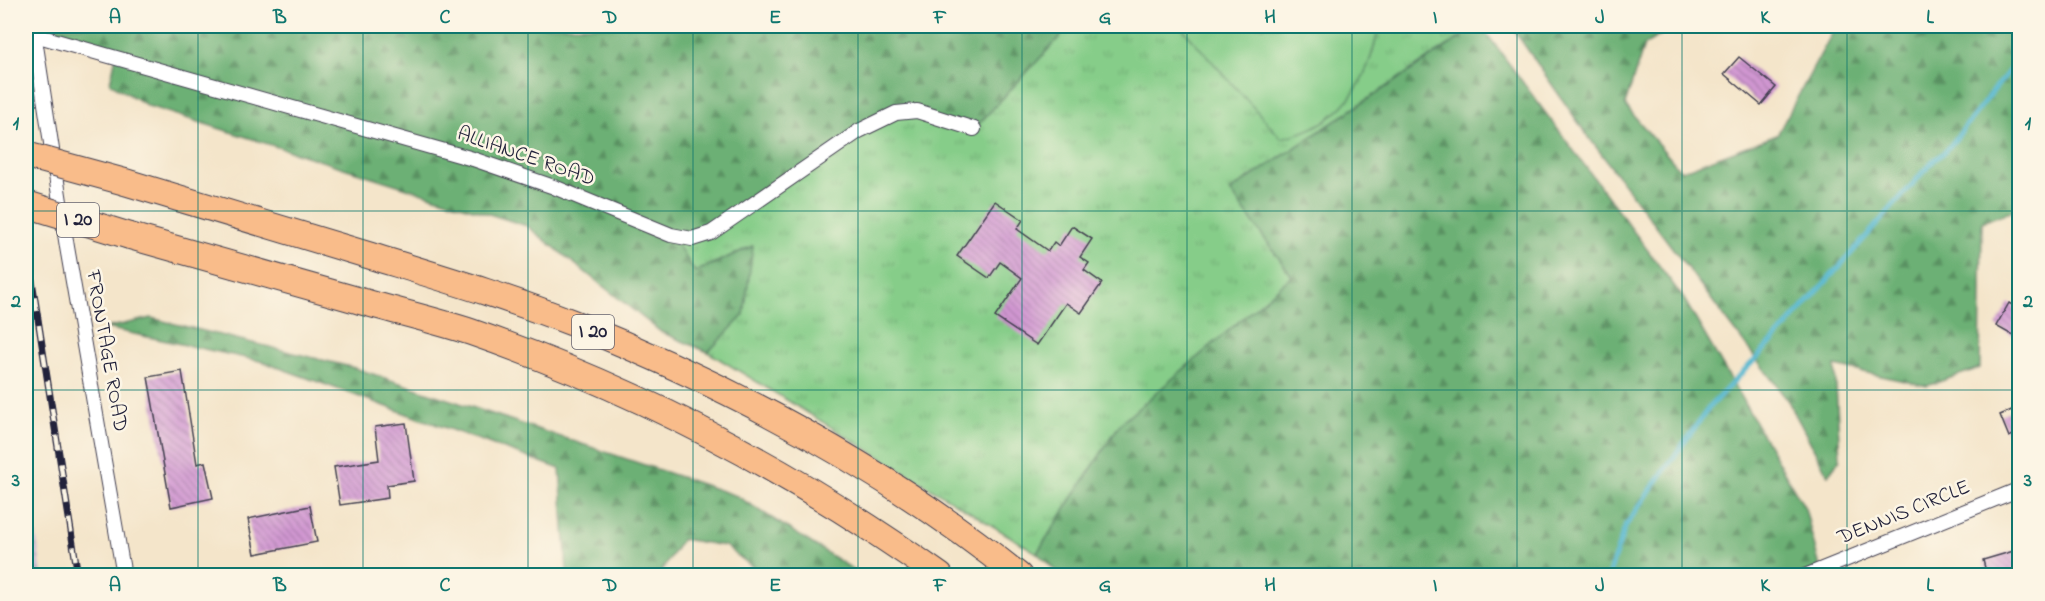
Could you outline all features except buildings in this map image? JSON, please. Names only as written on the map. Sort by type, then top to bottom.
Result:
[{"type":"highway","name":"I 20","points":[[26,155],[125,182],[460,283],[572,323],[700,378],[776,415],[917,499],[1019,576]]},
{"type":"highway","name":"I 20","points":[[26,204],[130,236],[469,332],[559,365],[672,415],[744,451],[869,525],[940,576]]},
{"type":"street","name":"ALLIANCE ROAD","points":[[34,30],[473,159],[554,187],[671,235],[692,238],[711,233],[859,131],[896,113],[917,111],[974,129]]},
{"type":"street","name":"FRONTAGE ROAD","points":[[34,30],[68,257],[124,576]]},
{"type":"street","name":"DENNIS CIRCLE","points":[[1805,576],[2019,489]]},
{"type":"shaded area","points":[[26,462],[42,575],[26,575]]},
{"type":"green space","points":[[41,26],[1070,26],[974,129],[896,113],[711,233],[672,236],[695,272],[753,246],[744,315],[708,352],[661,332],[527,226],[148,106],[110,83],[117,51],[41,28]]},
{"type":"green space","points":[[1070,26],[1458,26],[1463,35],[1230,191],[1292,276],[1120,424],[1037,553],[708,352],[744,315],[752,246],[695,272],[671,235],[896,113],[974,129]]},
{"type":"green space","points":[[1180,26],[1379,26],[1368,66],[1349,99],[1336,113],[1320,124],[1281,138]]},
{"type":"green space","points":[[1458,26],[1481,26],[1684,299],[1805,508],[1822,575],[1061,576],[1037,553],[1120,424],[1292,276],[1230,191],[1463,36]]},
{"type":"green space","points":[[1511,26],[1675,26],[1644,45],[1625,105],[1681,171],[1777,135],[1836,26],[2019,26],[2019,208],[1982,222],[1980,368],[1927,386],[1835,366],[1840,459],[1828,475],[1788,401],[1587,135]]},
{"type":"green space","points":[[151,318],[355,368],[737,496],[862,575],[763,575],[725,546],[682,539],[659,575],[570,575],[567,571],[560,469],[260,361],[106,328]]},
{"type":"waterway","points":[[1608,576],[1626,525],[1710,406],[1776,338],[1934,160],[1946,151],[2020,57]]},
{"type":"railway","points":[[26,242],[78,576]]},
{"type":"railway","points":[[26,561],[28,576]]}]
